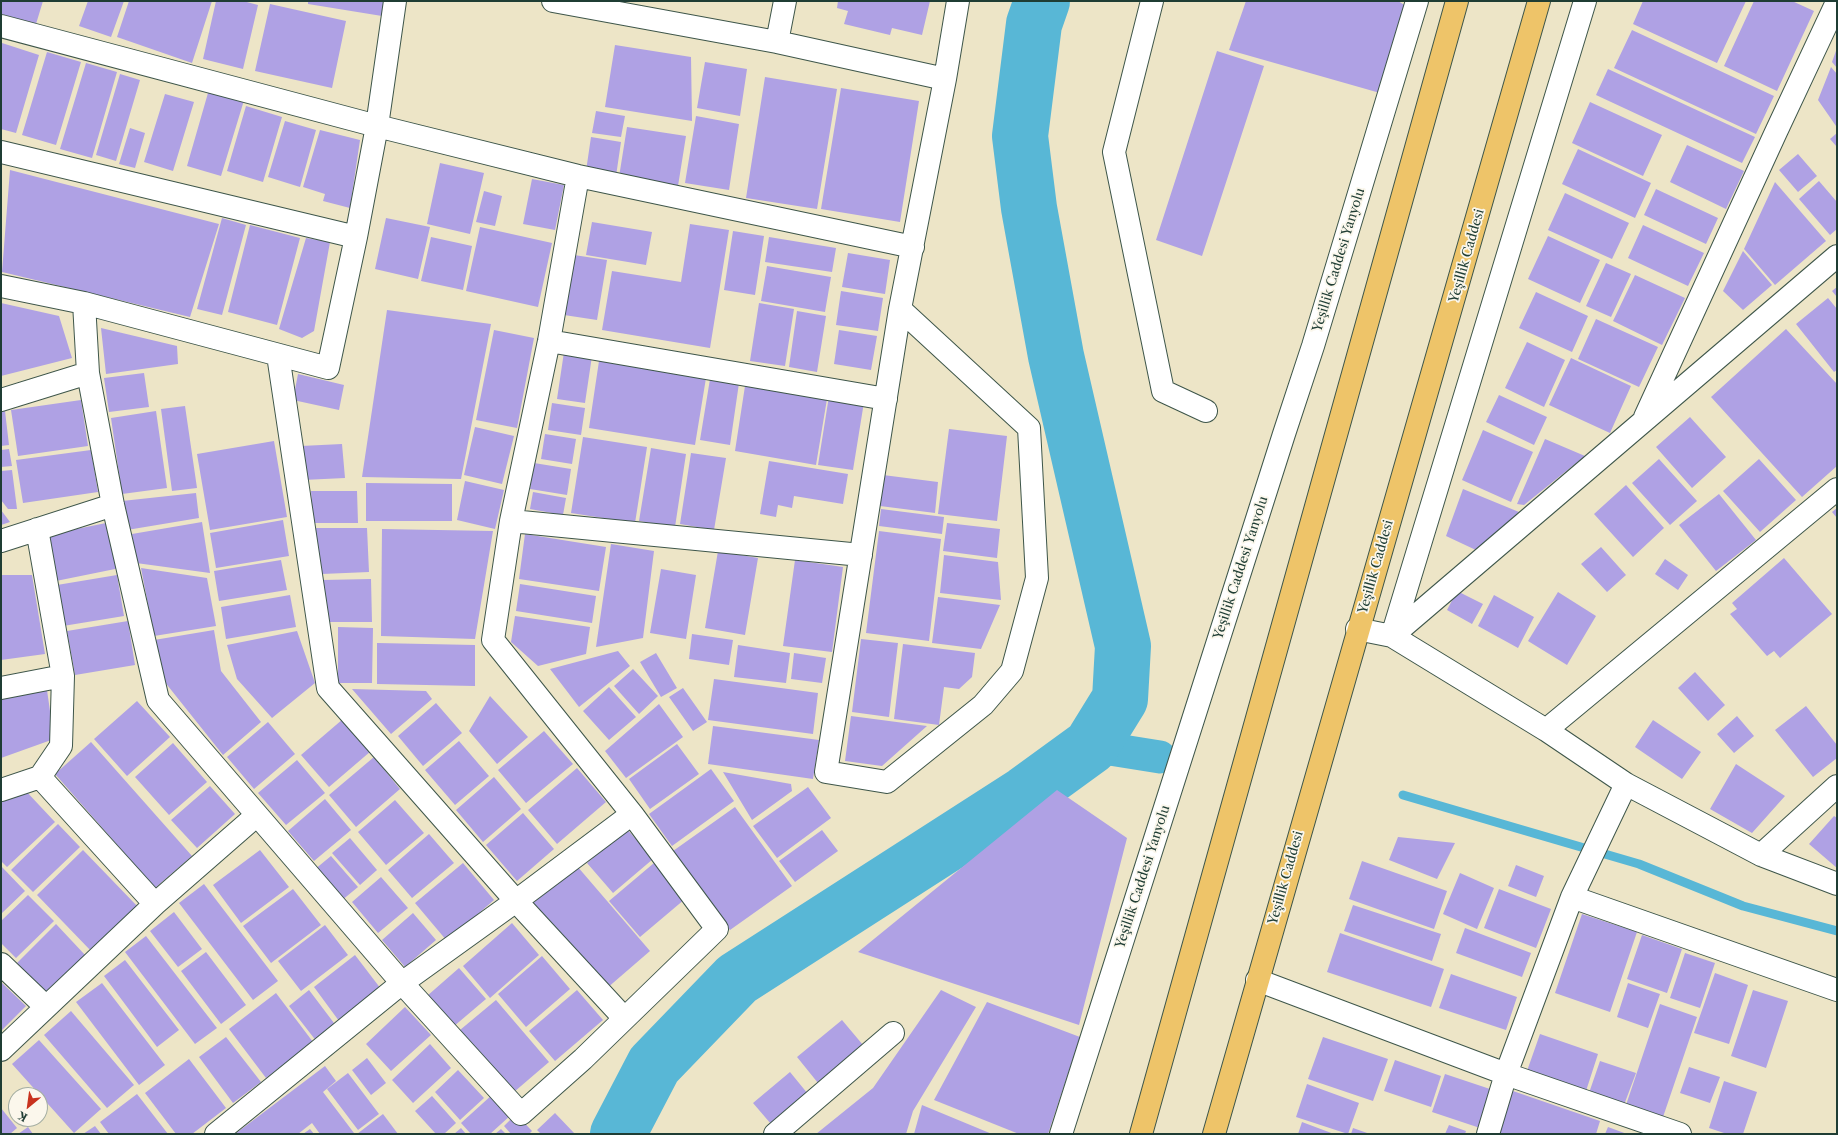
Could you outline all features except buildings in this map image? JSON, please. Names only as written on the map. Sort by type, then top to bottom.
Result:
[{"type":"highway","points":[[1141,1134],[1457,1]]},
{"type":"highway","name":"Yeşillik Caddesi","points":[[1214,1134],[1357,629],[1489,182],[1540,1]]},
{"type":"street","points":[[1,286],[84,303],[328,368],[356,237],[377,126],[396,1]]},
{"type":"street","points":[[553,1],[777,42],[945,79]]},
{"type":"street","points":[[777,42],[785,1]]},
{"type":"street","points":[[900,309],[1029,428],[1037,578],[1012,671],[983,705],[887,782],[826,772],[900,309],[945,79],[958,1]]},
{"type":"street","points":[[1152,1],[1114,152],[1163,391],[1206,411]]},
{"type":"street","name":"Yeşillik Caddesi Yanyolu","points":[[1061,1134],[1313,346],[1417,1]]},
{"type":"street","points":[[1392,636],[1585,1]]},
{"type":"street","points":[[1642,424],[1837,2]]},
{"type":"street","points":[[1,26],[377,126],[578,176],[913,247]]},
{"type":"street","points":[[1,152],[356,237]]},
{"type":"street","points":[[84,303],[88,373],[113,505],[158,700],[402,983],[522,1114],[583,1059],[717,929],[632,814],[493,640],[511,521],[549,341],[578,176]]},
{"type":"street","points":[[1392,636],[1837,256]]},
{"type":"street","points":[[549,341],[886,399]]},
{"type":"street","points":[[278,355],[328,688],[516,901],[624,1018]]},
{"type":"street","points":[[1,400],[88,373]]},
{"type":"street","points":[[1546,730],[1837,489]]},
{"type":"street","points":[[1,540],[113,505]]},
{"type":"street","points":[[511,521],[861,555]]},
{"type":"street","points":[[1,790],[40,778],[61,746],[63,676],[36,529]]},
{"type":"street","points":[[1357,629],[1392,636],[1546,730],[1626,784],[1761,855],[1837,884]]},
{"type":"street","points":[[1,688],[63,676]]},
{"type":"street","points":[[40,778],[155,904]]},
{"type":"street","points":[[1488,1134],[1506,1074],[1572,897],[1626,784]]},
{"type":"street","points":[[1761,855],[1837,786]]},
{"type":"street","points":[[216,1134],[402,983],[516,901],[632,814]]},
{"type":"street","points":[[1,1050],[155,904],[257,815]]},
{"type":"street","points":[[1572,897],[1837,990]]},
{"type":"street","points":[[1,964],[46,1007]]},
{"type":"street","points":[[1257,980],[1506,1074],[1680,1134]]},
{"type":"street","points":[[775,1134],[893,1034]]},
{"type":"waterway","points":[[618,1134],[654,1065],[737,979],[1025,794],[1091,746],[1120,699],[1123,646],[1056,356],[1029,208],[1020,136],[1034,24],[1042,1]]},
{"type":"waterway","points":[[1091,746],[1160,757]]},
{"type":"waterway","points":[[1403,795],[1639,864],[1743,906],[1837,931]]}]
